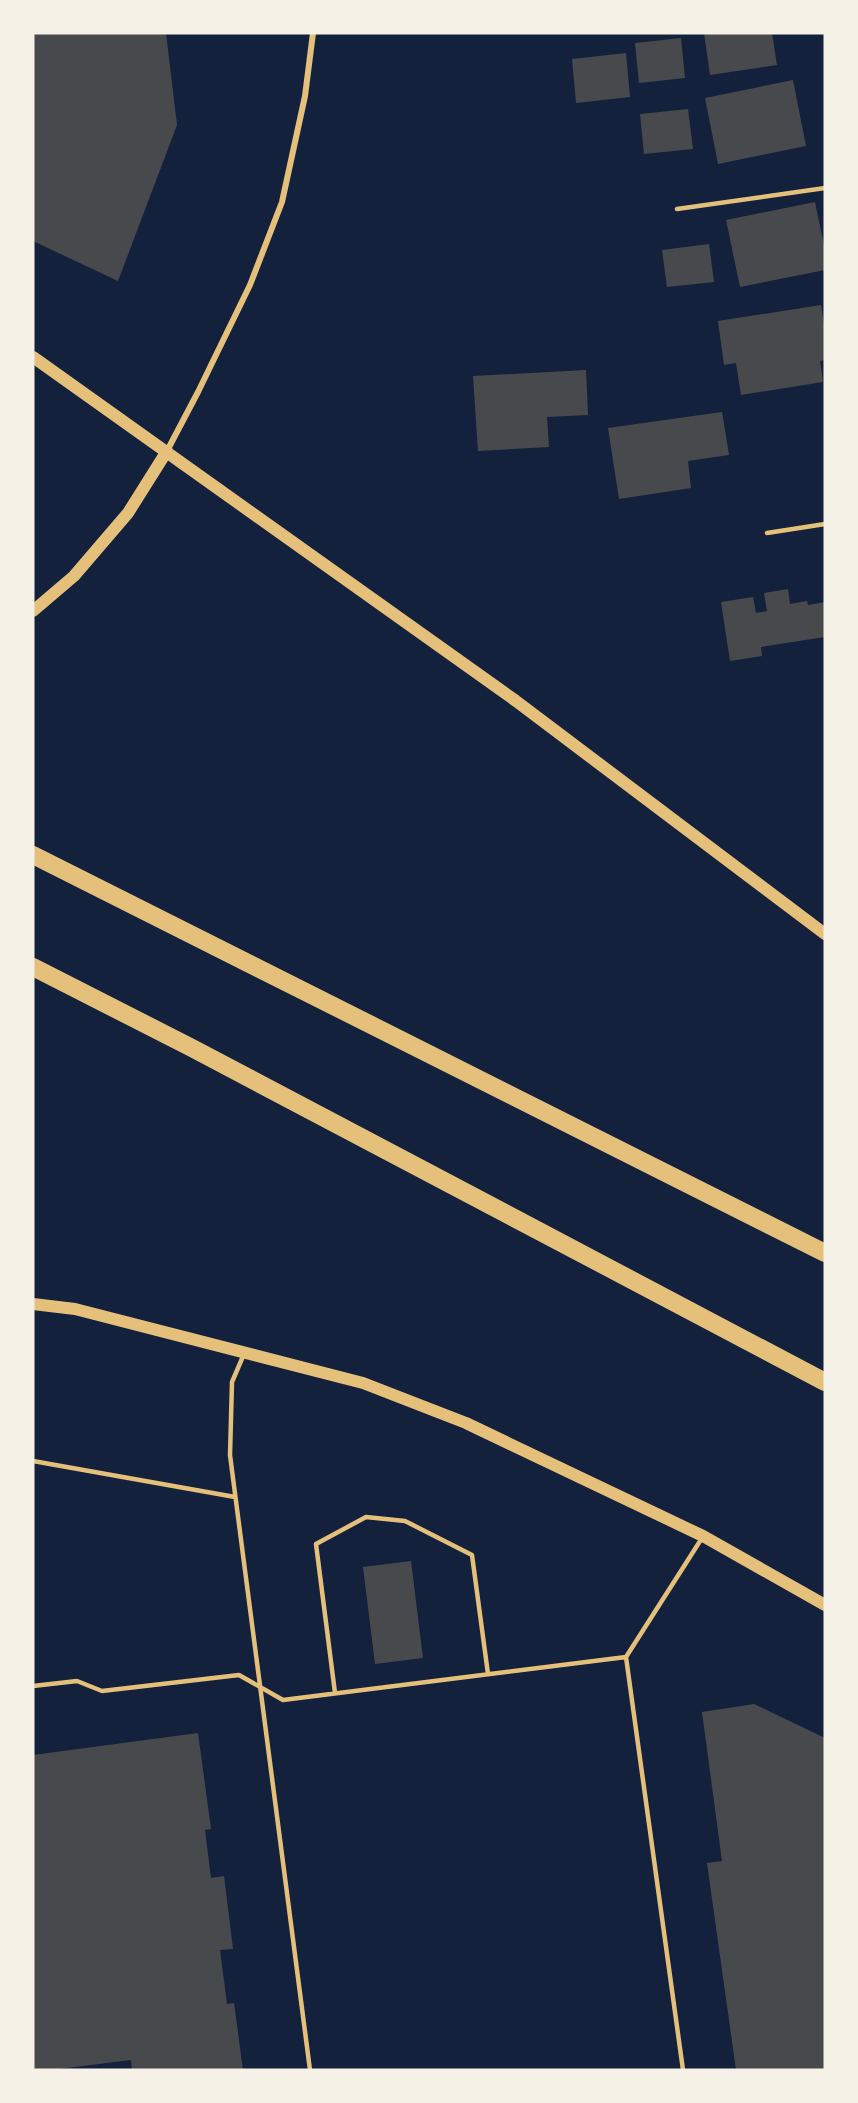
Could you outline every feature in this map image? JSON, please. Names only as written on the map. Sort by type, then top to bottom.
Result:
[{"type":"highway","points":[[33,855],[825,1253]]},
{"type":"highway","points":[[33,967],[192,1048],[825,1382]]},
{"type":"main road","points":[[33,357],[516,701],[825,934]]},
{"type":"main road","points":[[33,611],[74,576],[128,513],[167,451]]},
{"type":"main road","points":[[33,1304],[75,1310],[363,1383],[466,1423],[703,1536],[825,1605]]},
{"type":"street","points":[[167,451],[250,285],[282,202],[305,96],[313,33]]},
{"type":"lane","points":[[677,209],[825,188]]},
{"type":"lane","points":[[767,533],[825,524]]},
{"type":"lane","points":[[245,1352],[232,1382],[230,1455],[310,2070]]},
{"type":"lane","points":[[33,1461],[235,1497]]},
{"type":"lane","points":[[335,1693],[316,1544],[366,1517],[405,1521],[472,1555],[488,1674]]},
{"type":"lane","points":[[682,2070],[626,1657],[703,1536]]},
{"type":"lane","points":[[33,1686],[76,1681],[102,1691],[239,1675],[284,1700],[626,1657]]},
{"type":"building","points":[[33,33],[166,33],[177,125],[118,281],[33,241]]},
{"type":"building","points":[[704,33],[772,33],[777,65],[710,75]]},
{"type":"building","points":[[681,38],[685,78],[639,83],[635,43]]},
{"type":"building","points":[[626,53],[630,97],[576,103],[572,59]]},
{"type":"building","points":[[793,80],[806,146],[718,164],[705,98]]},
{"type":"building","points":[[688,109],[693,149],[644,154],[640,114]]},
{"type":"building","points":[[815,202],[825,250],[825,270],[740,287],[726,220]]},
{"type":"building","points":[[709,244],[714,282],[667,287],[662,250]]},
{"type":"building","points":[[821,305],[825,329],[825,360],[820,361],[823,382],[741,395],[736,363],[724,365],[718,321]]},
{"type":"building","points":[[586,370],[588,415],[547,417],[549,447],[478,451],[473,376]]},
{"type":"building","points":[[722,412],[729,455],[688,461],[691,488],[619,499],[608,428]]},
{"type":"building","points":[[788,589],[790,604],[807,601],[808,605],[825,602],[825,637],[761,647],[762,656],[730,661],[721,602],[753,597],[756,613],[767,611],[764,593]]},
{"type":"building","points":[[411,1561],[423,1658],[375,1664],[363,1567]]},
{"type":"building","points":[[754,1704],[825,1738],[825,2070],[736,2070],[707,1863],[722,1861],[702,1712]]},
{"type":"building","points":[[198,1733],[211,1829],[205,1830],[211,1878],[224,1876],[233,1949],[220,1950],[227,2004],[234,2003],[243,2070],[132,2070],[131,2060],[51,2070],[33,2070],[33,1755]]}]
